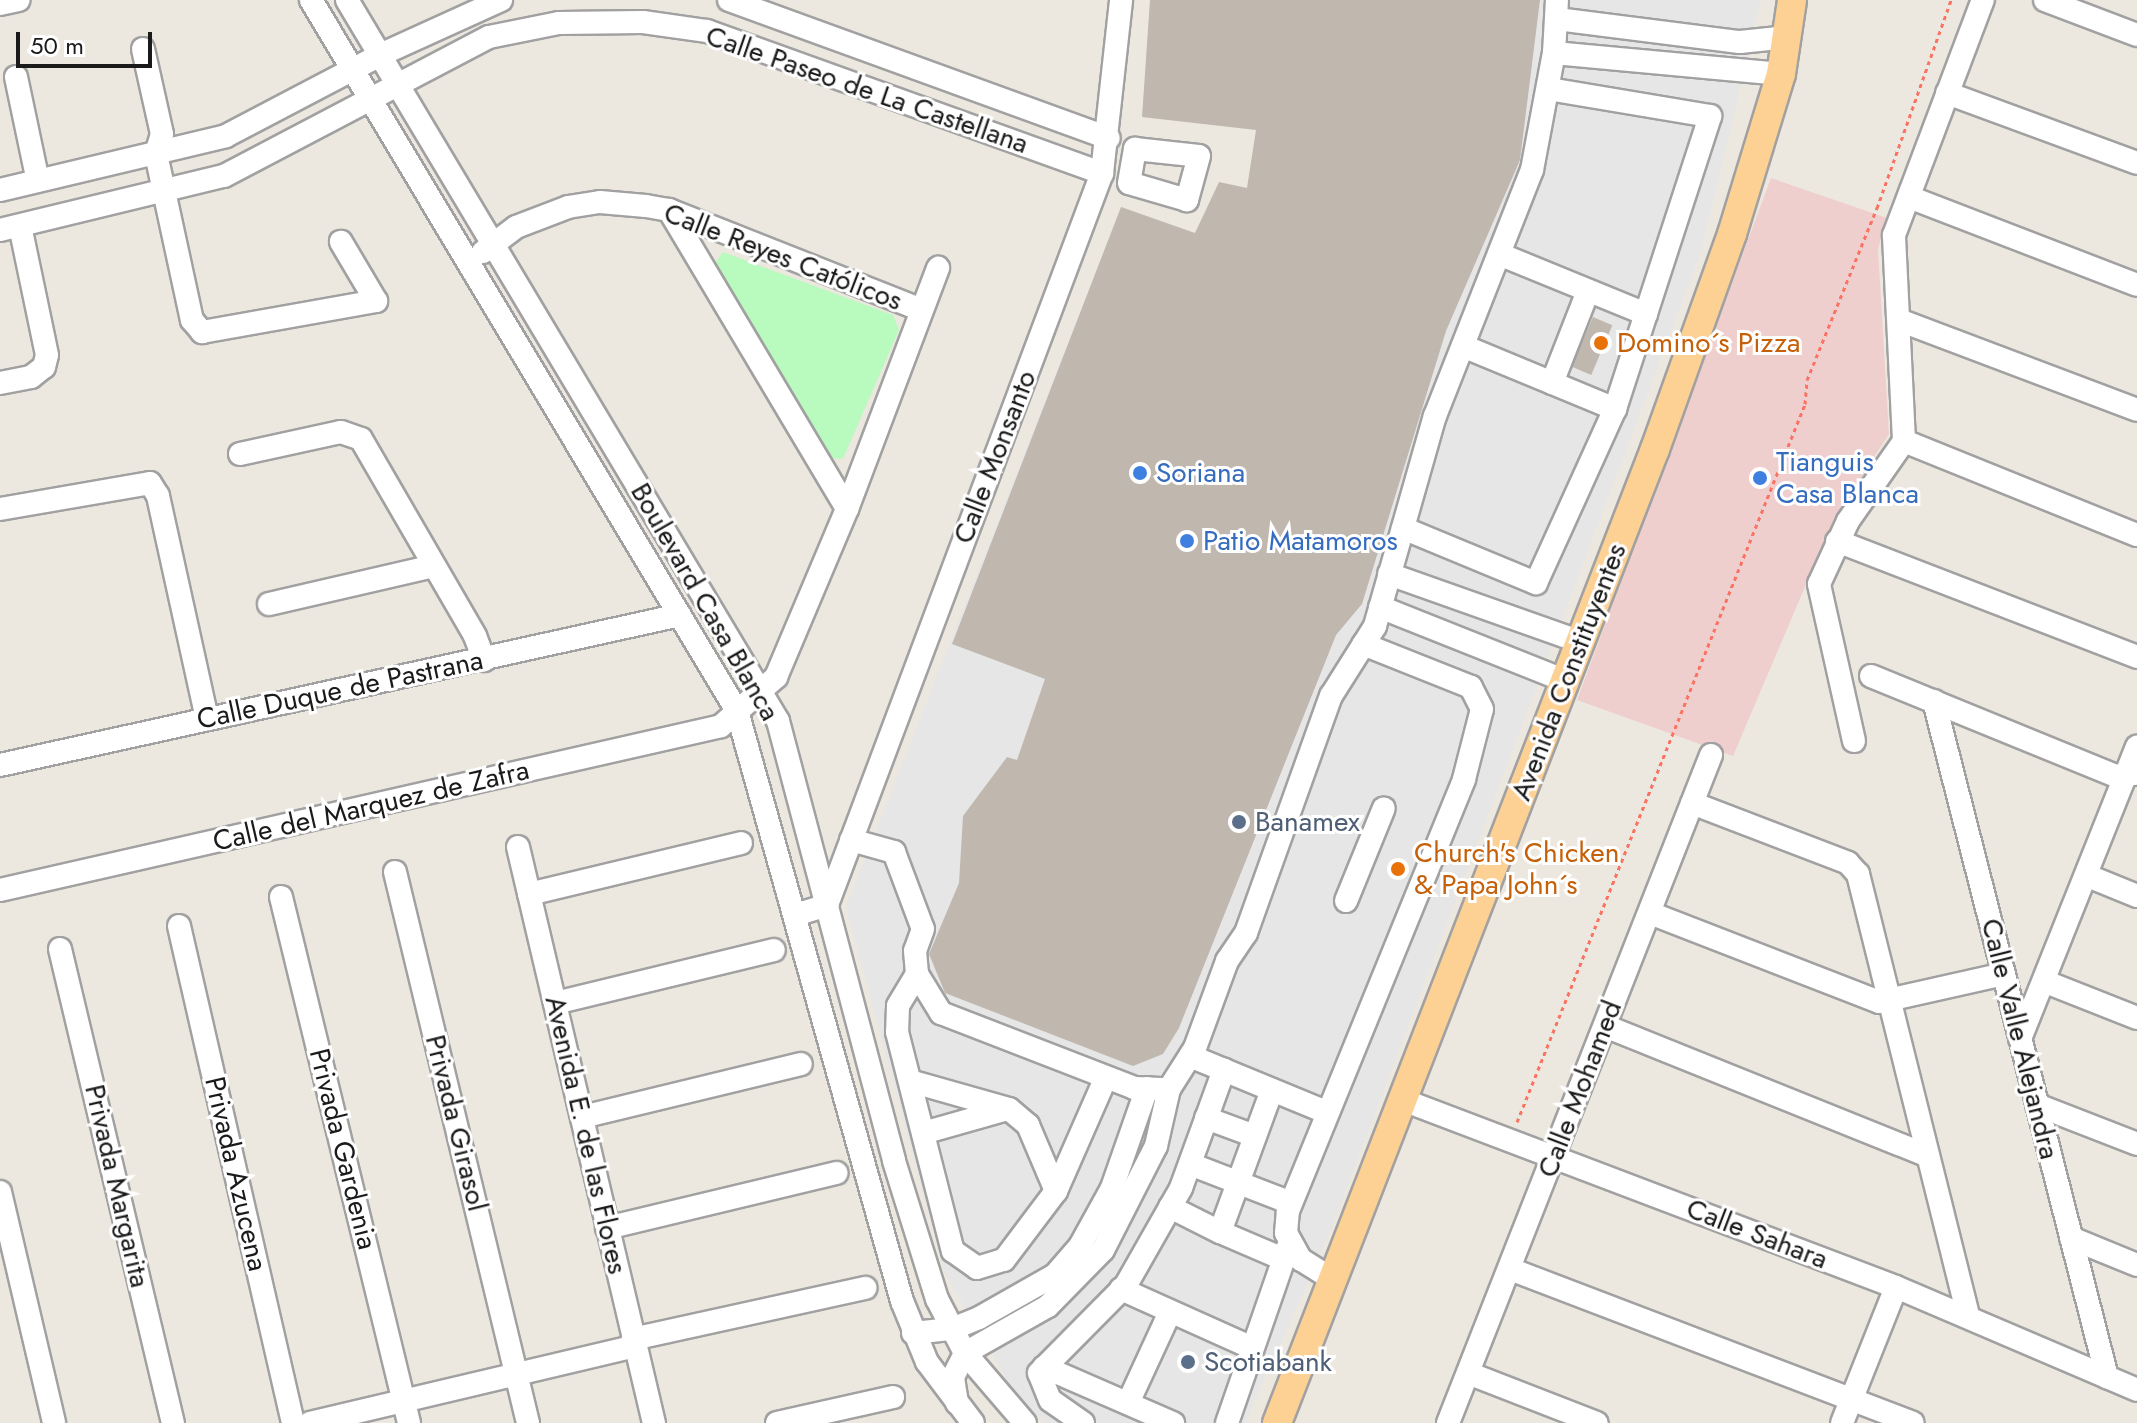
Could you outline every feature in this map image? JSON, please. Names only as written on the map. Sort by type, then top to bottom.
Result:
[{"type":"main road","name":"Avenida Constituyentes","points":[[1277,1423],[1581,642],[1727,248],[1781,74],[1792,0]]},
{"type":"street","points":[[0,4],[19,0]]},
{"type":"street","name":"Boulevard Casa Blanca","points":[[311,0],[737,711],[913,1333],[966,1416]]},
{"type":"street","name":"Boulevard Casa Blanca","points":[[347,0],[778,721],[894,1161],[928,1272],[965,1353],[1025,1423]]},
{"type":"street","points":[[0,190],[226,136],[380,55],[501,0]]},
{"type":"street","name":"Calle Paseo de La Castellana","points":[[729,0],[1106,156]]},
{"type":"street","name":"Calle Monsanto","points":[[827,905],[1106,156],[1121,0]]},
{"type":"street","points":[[1854,741],[1819,584],[1837,541],[1904,441],[1894,240],[1983,0]]},
{"type":"street","points":[[2045,0],[2137,35]]},
{"type":"street","points":[[913,1333],[952,1329],[1010,1303],[1055,1275],[1080,1246],[1112,1188],[1158,1089],[1190,1056],[1227,961],[1246,933],[1331,696],[1363,644],[1380,607],[1435,416],[1532,170],[1554,53],[1557,10],[1740,42],[1788,37]]},
{"type":"street","name":"Calle Paseo de La Castellana","points":[[10,228],[165,193],[250,166],[397,85],[511,29],[643,22],[732,39],[1106,156]]},
{"type":"street","points":[[143,49],[162,134],[156,154],[192,320],[202,332],[376,301],[341,242]]},
{"type":"street","points":[[1554,53],[1781,74]]},
{"type":"street","points":[[16,77],[38,181]]},
{"type":"street","points":[[1403,528],[1536,583],[1615,409],[1710,116],[1548,89]]},
{"type":"street","points":[[1947,93],[2137,163]]},
{"type":"street","points":[[1106,156],[1131,168]]},
{"type":"street","points":[[1909,197],[2137,285]]},
{"type":"street","name":"Calle Reyes Católicos","points":[[469,262],[531,219],[582,204],[669,210],[921,310]]},
{"type":"street","points":[[669,210],[847,509]]},
{"type":"street","points":[[0,383],[31,377],[44,367],[47,355],[10,228]]},
{"type":"street","points":[[1499,254],[1646,314]]},
{"type":"street","name":"Calle Reyes Católicos","points":[[737,711],[776,677],[847,509],[938,268]]},
{"type":"street","points":[[1552,383],[1588,291]]},
{"type":"street","points":[[1899,320],[2137,410]]},
{"type":"street","points":[[1463,346],[1615,409]]},
{"type":"street","points":[[240,454],[353,433],[433,566],[484,660]]},
{"type":"street","points":[[1904,441],[2137,535]]},
{"type":"street","points":[[0,509],[150,483],[158,496],[207,718]]},
{"type":"street","points":[[1837,541],[2137,657]]},
{"type":"street","points":[[646,558],[672,544]]},
{"type":"street","points":[[269,604],[433,566]]},
{"type":"street","points":[[1389,574],[1581,642]]},
{"type":"street","points":[[1380,607],[1566,681]]},
{"type":"street","name":"Calle Duque de Pastrana","points":[[0,765],[680,615]]},
{"type":"street","points":[[1227,1423],[1250,1347],[1287,1250],[1291,1203],[1464,779],[1482,709],[1471,687],[1363,644]]},
{"type":"street","points":[[1871,676],[2116,776],[2132,773]]},
{"type":"street","name":"Calle Valle Alejandra","points":[[1934,701],[2107,1377]]},
{"type":"street","name":"Calle del Marquez de Zafra","points":[[0,890],[721,726],[737,711]]},
{"type":"street","points":[[2020,1039],[2132,773],[2137,747]]},
{"type":"street","name":"Calle Mohamed","points":[[1448,1423],[1711,755]]},
{"type":"street","points":[[1692,803],[1854,866],[1892,1002],[1968,1316]]},
{"type":"street","points":[[1346,901],[1384,808]]},
{"type":"street","points":[[851,840],[894,852],[908,879],[923,929],[915,951],[917,974],[941,1013],[1106,1077],[1158,1089]]},
{"type":"street","points":[[529,894],[741,843]]},
{"type":"street","name":"Avenida E. de las Flores","points":[[518,847],[654,1423]]},
{"type":"street","name":"Privada Girasol","points":[[395,872],[528,1423]]},
{"type":"street","points":[[2088,876],[2137,896]]},
{"type":"street","name":"Privada Gardenia","points":[[281,897],[406,1413]]},
{"type":"street","points":[[795,915],[827,905]]},
{"type":"street","points":[[1650,913],[1879,1002],[1892,1002],[2004,974]]},
{"type":"street","name":"Privada Azucena","points":[[179,926],[293,1423]]},
{"type":"street","name":"Privada Margarita","points":[[60,949],[173,1423]]},
{"type":"street","points":[[555,1003],[774,950]]},
{"type":"street","points":[[917,974],[898,1006],[897,1032],[953,1251],[977,1268],[1004,1260],[1056,1191],[1106,1077]]},
{"type":"street","points":[[2046,982],[2137,1018]]},
{"type":"street","points":[[1605,1026],[1928,1156]]},
{"type":"street","points":[[1190,1056],[1328,1113]]},
{"type":"street","points":[[582,1117],[801,1064]]},
{"type":"street","points":[[1083,1423],[1050,1400],[1039,1373],[1121,1289],[1170,1207],[1190,1164],[1224,1070]]},
{"type":"street","points":[[910,1081],[1009,1109],[1028,1125],[1056,1191]]},
{"type":"street","points":[[966,1416],[953,1377],[965,1353],[1010,1329],[1070,1287],[1103,1250],[1156,1146],[1158,1089]]},
{"type":"street","points":[[1220,1232],[1272,1090]]},
{"type":"street","name":"Calle Sahara","points":[[1403,1100],[1896,1287],[2137,1390]]},
{"type":"street","points":[[2037,1105],[2137,1144]]},
{"type":"street","points":[[923,1133],[1009,1109]]},
{"type":"street","points":[[1206,1118],[1255,1136]]},
{"type":"street","points":[[1190,1164],[1291,1203]]},
{"type":"street","points":[[607,1228],[836,1173]]},
{"type":"street","points":[[0,1192],[54,1423]]},
{"type":"street","points":[[1170,1207],[1220,1232],[1287,1250],[1332,1279]]},
{"type":"street","points":[[2071,1238],[2137,1265]]},
{"type":"street","points":[[1510,1269],[1913,1423]]},
{"type":"street","points":[[1842,1423],[1896,1287]]},
{"type":"street","points":[[310,1423],[406,1413],[517,1374],[865,1288]]},
{"type":"street","points":[[1121,1289],[1250,1347]]},
{"type":"street","points":[[1128,1403],[1170,1312]]},
{"type":"street","points":[[990,1385],[993,1354],[1010,1329]]},
{"type":"street","points":[[1044,1367],[1173,1423]]},
{"type":"street","points":[[1468,1373],[1597,1423]]},
{"type":"street","points":[[777,1423],[893,1397]]},
{"type":"path","points":[[1510,1140],[1805,404],[1807,380],[1877,208],[1951,0]]},
{"type":"shaded area","points":[[1150,0],[1761,0],[1701,252],[1331,1230],[1245,1423],[1047,1423],[1020,1402],[944,1272],[846,907],[1121,207],[1195,233],[1219,182],[1248,188],[1256,130],[1142,117]]},
{"type":"shaded area","name":"Tianguis Casa Blanca","points":[[1771,178],[1887,218],[1878,249],[1889,434],[1833,521],[1733,756],[1577,700]]},
{"type":"green space","points":[[723,252],[893,315],[899,330],[843,459],[830,458],[719,276],[714,264]]},
{"type":"building","name":"Patio Matamoros","points":[[1150,0],[1540,0],[1520,160],[1446,331],[1362,604],[1336,635],[1179,1028],[1163,1054],[1133,1066],[945,993],[929,954],[959,883],[963,816],[1007,757],[1017,760],[1045,679],[952,644],[1121,207],[1195,233],[1219,182],[1247,188],[1256,130],[1142,117]]},
{"type":"building","points":[[1593,317],[1612,325],[1591,375],[1572,367]]},
{"type":"place","name":"Domino´s Pizza","points":[[1601,343]]},
{"type":"place","name":"Soriana","points":[[1140,473]]},
{"type":"place","name":"Tianguis Casa Blanca","points":[[1760,478]]},
{"type":"place","name":"Patio Matamoros","points":[[1187,541]]},
{"type":"place","name":"Banamex","points":[[1239,822]]},
{"type":"place","name":"Church's Chicken & Papa John´s","points":[[1398,869]]},
{"type":"place","name":"Scotiabank","points":[[1188,1362]]}]
